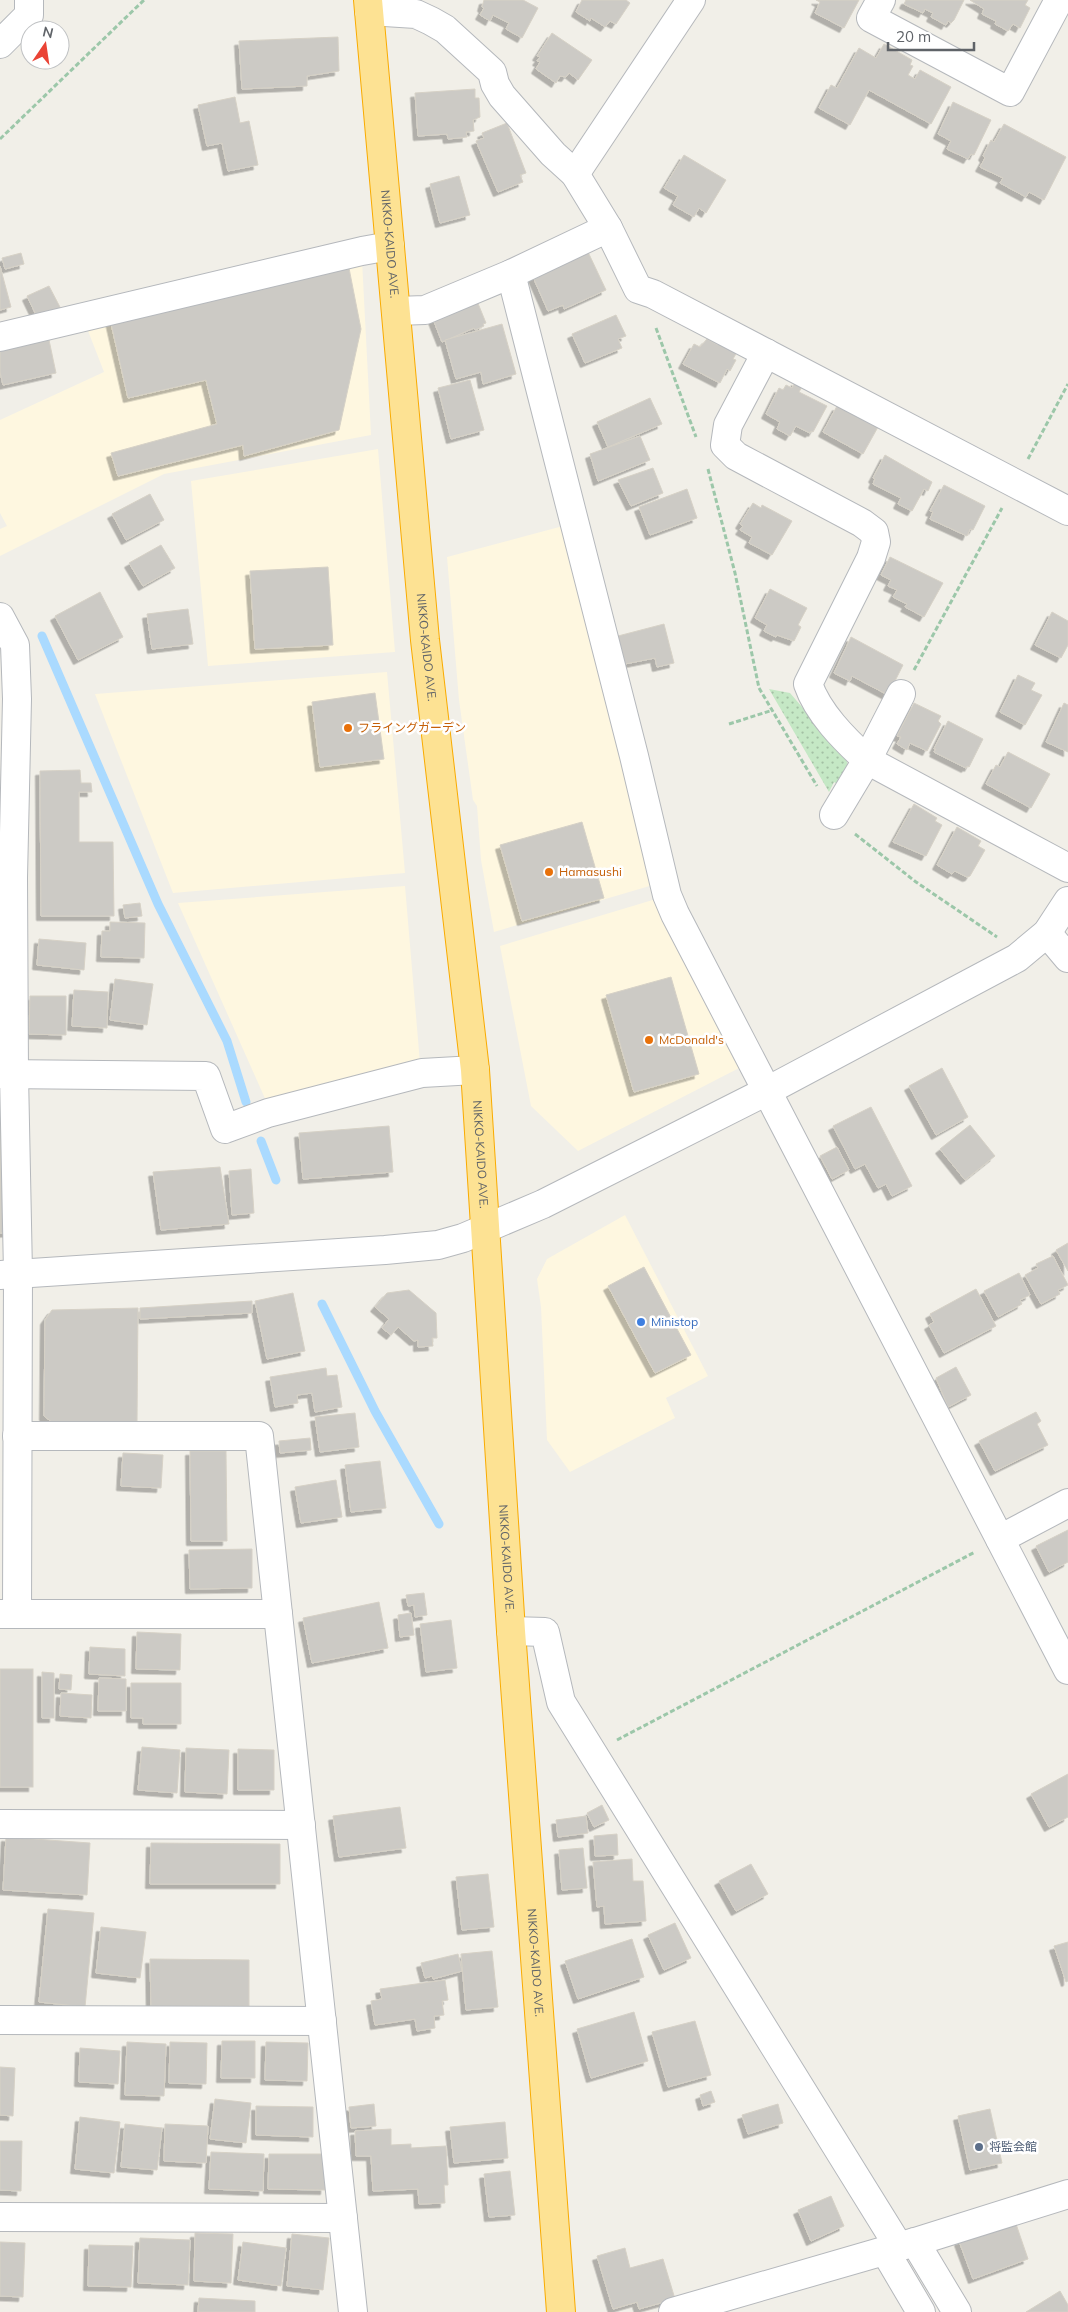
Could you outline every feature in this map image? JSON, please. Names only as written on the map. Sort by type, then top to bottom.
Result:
[{"type":"highway","name":"NIKKO-KAIDO AVE.","points":[[368,6],[426,650],[475,1070],[511,1631],[561,2312]]},
{"type":"street","points":[[0,44],[29,15],[29,0]]},
{"type":"street","points":[[575,174],[691,0]]},
{"type":"street","points":[[881,0],[871,18],[1010,92],[1061,0],[1068,3]]},
{"type":"street","points":[[368,6],[416,14],[431,20],[445,29],[492,72],[495,84],[502,96],[553,154],[575,174],[608,228],[638,289],[653,294],[1068,512]]},
{"type":"street","points":[[396,311],[425,310],[511,274],[608,228]]},
{"type":"street","points":[[0,337],[390,246]]},
{"type":"street","points":[[511,274],[634,756],[667,895],[1068,1670]]},
{"type":"street","points":[[766,353],[728,425],[725,445],[736,456],[862,523],[874,532],[876,542],[808,684],[813,697],[848,742],[867,760],[1068,868]]},
{"type":"street","points":[[0,617],[15,645],[9,699],[7,1074],[9,1274],[18,1436],[8,1614],[278,1614]]},
{"type":"street","points":[[834,814],[867,760],[902,694]]},
{"type":"street","points":[[9,1274],[438,1245],[486,1228],[543,1204],[767,1091],[1017,958],[1047,933],[1068,901]]},
{"type":"street","points":[[1047,933],[1068,958]]},
{"type":"street","points":[[7,1074],[206,1076],[225,1129],[268,1113],[422,1073],[475,1070]]},
{"type":"street","points":[[18,1436],[259,1436],[353,2312]]},
{"type":"street","points":[[1000,1538],[1068,1502]]},
{"type":"street","points":[[511,1631],[545,1632],[561,1702],[900,2247],[957,2312]]},
{"type":"street","points":[[0,1824],[301,1825]]},
{"type":"street","points":[[0,2020],[322,2022]]},
{"type":"street","points":[[673,2312],[900,2247],[1068,2194]]},
{"type":"street","points":[[0,2217],[343,2218]]},
{"type":"street","points":[[900,2247],[921,2312]]},
{"type":"path","points":[[0,139],[144,0]]},
{"type":"path","points":[[638,289],[654,325],[698,442]]},
{"type":"path","points":[[902,694],[1068,384]]},
{"type":"path","points":[[707,465],[735,573],[759,688],[834,814],[847,827],[916,882],[994,934],[1017,958]]},
{"type":"path","points":[[730,724],[773,710]]},
{"type":"path","points":[[592,1753],[1000,1538]]},
{"type":"shaded area","points":[[362,260],[371,435],[164,474],[0,556],[0,529],[7,526],[0,513],[0,420],[104,372],[85,323]]},
{"type":"shaded area","points":[[378,449],[395,652],[208,666],[191,481]]},
{"type":"shaded area","points":[[563,526],[653,885],[494,932],[481,860],[477,806],[473,800],[459,700],[447,557]]},
{"type":"shaded area","points":[[387,672],[405,873],[173,893],[95,694]]},
{"type":"shaded area","points":[[405,886],[420,1063],[267,1103],[178,903]]},
{"type":"shaded area","points":[[656,899],[743,1066],[578,1151],[531,1106],[500,946]]},
{"type":"shaded area","points":[[625,1215],[708,1376],[666,1398],[675,1418],[570,1472],[547,1440],[541,1307],[537,1279],[547,1259]]},
{"type":"green space","points":[[769,689],[790,693],[846,758],[849,770],[840,786],[834,782],[829,792]]},
{"type":"building","points":[[484,0],[523,0],[538,8],[522,38],[506,29],[509,23],[493,15],[490,21],[480,15],[484,8],[482,7]]},
{"type":"building","points":[[582,0],[626,0],[630,3],[616,24],[610,21],[605,27],[591,18],[590,21],[576,12]]},
{"type":"building","points":[[816,0],[859,0],[844,28],[815,13],[820,2]]},
{"type":"building","points":[[906,0],[964,0],[954,20],[951,23],[948,21],[946,25],[931,17],[933,13],[925,9],[923,13],[904,4]]},
{"type":"building","points":[[970,0],[1028,0],[1025,5],[1030,8],[1020,28],[1013,24],[1008,31],[995,24],[996,21],[982,14],[984,9]]},
{"type":"building","points":[[552,33],[592,60],[578,80],[569,73],[566,77],[560,76],[556,83],[536,69],[540,62],[537,61],[540,57],[537,56]]},
{"type":"building","points":[[338,37],[339,71],[307,76],[307,86],[242,89],[239,41]]},
{"type":"building","points":[[884,44],[912,60],[910,65],[913,66],[908,75],[915,79],[920,70],[951,87],[931,124],[869,90],[850,125],[819,108],[831,85],[837,88],[859,48],[876,58]]},
{"type":"building","points":[[475,89],[475,98],[479,98],[480,117],[473,120],[474,131],[466,132],[467,137],[448,139],[447,134],[418,136],[415,93]]},
{"type":"building","points":[[235,97],[240,123],[249,121],[258,165],[228,171],[222,143],[207,146],[198,105]]},
{"type":"building","points":[[953,102],[991,120],[974,155],[971,154],[968,159],[947,149],[951,141],[938,134]]},
{"type":"building","points":[[507,123],[526,173],[520,175],[523,182],[498,192],[476,141],[484,138],[482,133]]},
{"type":"building","points":[[1004,124],[1066,157],[1044,200],[1029,192],[1026,197],[1000,183],[1003,178],[980,167],[991,140],[994,142]]},
{"type":"building","points":[[684,155],[726,180],[706,213],[699,208],[694,217],[673,205],[678,196],[664,188]]},
{"type":"building","points":[[459,176],[470,215],[440,223],[430,184]]},
{"type":"building","points":[[588,252],[606,290],[564,309],[563,305],[548,311],[533,277]]},
{"type":"building","points":[[21,253],[24,264],[5,269],[2,258]]},
{"type":"building","points":[[348,263],[361,329],[339,430],[244,456],[243,445],[118,476],[111,453],[217,424],[206,380],[128,398],[110,319]]},
{"type":"building","points":[[0,266],[11,307],[0,310]]},
{"type":"building","points":[[49,286],[61,309],[38,319],[27,296]]},
{"type":"building","points":[[477,301],[486,323],[483,324],[484,326],[475,330],[474,328],[442,342],[433,319]]},
{"type":"building","points":[[616,315],[626,336],[618,339],[622,348],[585,363],[572,334]]},
{"type":"building","points":[[502,324],[516,374],[483,384],[481,372],[456,379],[445,340]]},
{"type":"building","points":[[707,339],[718,345],[719,342],[737,352],[733,359],[736,360],[730,371],[727,369],[720,383],[683,364],[694,344],[700,347]]},
{"type":"building","points":[[49,340],[56,373],[3,385],[0,372],[0,351]]},
{"type":"building","points":[[470,380],[484,430],[451,439],[438,388]]},
{"type":"building","points":[[796,381],[803,385],[799,392],[827,406],[813,432],[811,431],[810,433],[796,426],[790,436],[777,429],[780,422],[766,414],[779,388],[783,390],[786,385],[792,388]]},
{"type":"building","points":[[650,398],[662,424],[608,447],[597,422]]},
{"type":"building","points":[[837,406],[878,427],[863,454],[823,432]]},
{"type":"building","points":[[640,436],[650,460],[598,481],[590,454]]},
{"type":"building","points":[[885,455],[932,482],[928,491],[924,489],[912,511],[898,504],[901,498],[873,484],[875,479],[873,478]]},
{"type":"building","points":[[653,468],[663,493],[631,506],[618,480]]},
{"type":"building","points":[[944,485],[985,506],[973,530],[970,529],[967,536],[930,519],[933,512],[930,511]]},
{"type":"building","points":[[687,489],[697,518],[650,535],[639,507]]},
{"type":"building","points":[[150,494],[164,520],[126,540],[112,514]]},
{"type":"building","points":[[753,503],[761,508],[762,505],[792,521],[772,555],[749,543],[752,537],[740,530],[743,526],[740,524]]},
{"type":"building","points":[[161,545],[175,568],[143,586],[129,563]]},
{"type":"building","points":[[890,557],[943,583],[924,617],[905,607],[907,604],[893,597],[897,590],[888,586],[891,580],[881,575]]},
{"type":"building","points":[[328,567],[333,645],[255,649],[250,571]]},
{"type":"building","points":[[770,589],[807,608],[798,625],[801,627],[794,641],[777,635],[776,637],[764,631],[767,625],[755,618]]},
{"type":"building","points":[[100,592],[123,637],[78,660],[55,616]]},
{"type":"building","points":[[188,609],[193,644],[152,649],[147,614]]},
{"type":"building","points":[[1052,612],[1068,621],[1068,645],[1061,658],[1035,645]]},
{"type":"building","points":[[664,624],[674,663],[657,667],[655,658],[625,664],[618,636]]},
{"type":"building","points":[[851,637],[903,665],[888,695],[852,676],[850,681],[834,673]]},
{"type":"building","points":[[1018,675],[1035,683],[1031,690],[1042,695],[1025,725],[1000,712]]},
{"type":"building","points":[[375,693],[384,759],[320,767],[312,702]]},
{"type":"building","points":[[914,703],[941,716],[938,721],[941,724],[927,751],[910,743],[907,750],[897,744],[901,737],[897,736]]},
{"type":"building","points":[[1064,703],[1068,705],[1068,752],[1046,742]]},
{"type":"building","points":[[948,721],[983,739],[969,767],[967,766],[966,768],[934,752]]},
{"type":"building","points":[[1008,752],[1050,774],[1031,808],[986,784],[996,765],[1000,767]]},
{"type":"building","points":[[80,770],[81,783],[91,783],[92,792],[79,792],[79,842],[113,842],[114,916],[41,916],[40,771]]},
{"type":"building","points":[[914,804],[937,818],[935,821],[942,825],[926,856],[893,842]]},
{"type":"building","points":[[582,822],[604,898],[522,921],[500,845]]},
{"type":"building","points":[[957,827],[981,841],[978,846],[985,850],[970,876],[967,877],[955,871],[952,874],[937,865]]},
{"type":"building","points":[[140,903],[142,916],[125,918],[123,905]]},
{"type":"building","points":[[110,922],[145,923],[144,958],[101,957],[102,931],[110,931]]},
{"type":"building","points":[[39,939],[86,943],[84,970],[37,965]]},
{"type":"building","points":[[671,977],[699,1074],[634,1092],[606,995]]},
{"type":"building","points":[[115,979],[153,984],[147,1025],[110,1020]]},
{"type":"building","points":[[74,990],[108,992],[107,1028],[72,1026]]},
{"type":"building","points":[[30,996],[66,996],[66,1035],[29,1034]]},
{"type":"building","points":[[942,1068],[968,1117],[936,1135],[909,1086]]},
{"type":"building","points":[[871,1107],[912,1186],[892,1196],[886,1184],[878,1188],[865,1164],[855,1169],[833,1126]]},
{"type":"building","points":[[0,1119],[15,1124],[12,1232],[0,1233]]},
{"type":"building","points":[[970,1125],[995,1156],[965,1180],[940,1149]]},
{"type":"building","points":[[389,1126],[393,1172],[303,1179],[299,1133]]},
{"type":"building","points":[[837,1147],[849,1170],[832,1179],[820,1156]]},
{"type":"building","points":[[220,1167],[229,1224],[161,1230],[153,1172]]},
{"type":"building","points":[[251,1169],[254,1213],[232,1215],[229,1171]]},
{"type":"building","points":[[1068,1243],[1068,1271],[1056,1250]]},
{"type":"building","points":[[1053,1256],[1068,1285],[1058,1290],[1060,1294],[1041,1304],[1025,1275],[1038,1268],[1036,1264]]},
{"type":"building","points":[[644,1267],[691,1355],[655,1373],[608,1286]]},
{"type":"building","points":[[1019,1273],[1030,1295],[1020,1300],[1022,1304],[998,1317],[984,1291]]},
{"type":"building","points":[[976,1289],[996,1326],[944,1353],[929,1325],[934,1322],[930,1314]]},
{"type":"building","points":[[409,1290],[436,1313],[437,1338],[432,1338],[433,1346],[418,1347],[418,1340],[414,1341],[398,1327],[391,1335],[382,1328],[389,1319],[375,1307],[387,1293]]},
{"type":"building","points":[[293,1293],[305,1351],[267,1359],[255,1301]]},
{"type":"building","points":[[252,1301],[252,1313],[140,1319],[140,1308]]},
{"type":"building","points":[[138,1308],[137,1424],[53,1423],[44,1416],[45,1320],[52,1310]]},
{"type":"building","points":[[956,1367],[971,1395],[948,1407],[936,1378]]},
{"type":"building","points":[[326,1368],[327,1376],[337,1375],[342,1407],[315,1412],[312,1393],[297,1395],[298,1403],[275,1407],[270,1377]]},
{"type":"building","points":[[1036,1412],[1041,1421],[1037,1424],[1048,1445],[995,1471],[979,1441]]},
{"type":"building","points":[[355,1413],[359,1447],[320,1452],[315,1417]]},
{"type":"building","points":[[310,1438],[311,1450],[280,1453],[279,1441]]},
{"type":"building","points":[[190,1451],[226,1451],[227,1541],[191,1541]]},
{"type":"building","points":[[123,1453],[163,1455],[161,1488],[121,1486]]},
{"type":"building","points":[[380,1461],[386,1508],[351,1512],[345,1465]]},
{"type":"building","points":[[336,1480],[342,1517],[301,1523],[295,1487]]},
{"type":"building","points":[[1068,1530],[1068,1562],[1049,1572],[1036,1546]]},
{"type":"building","points":[[252,1549],[252,1588],[190,1589],[189,1550]]},
{"type":"building","points":[[424,1593],[427,1615],[415,1617],[414,1605],[408,1606],[406,1595]]},
{"type":"building","points":[[379,1602],[388,1648],[312,1663],[303,1618]]},
{"type":"building","points":[[411,1613],[414,1635],[400,1637],[398,1615]]},
{"type":"building","points":[[451,1620],[457,1668],[426,1672],[420,1624]]},
{"type":"building","points":[[137,1632],[181,1634],[180,1670],[136,1669]]},
{"type":"building","points":[[90,1647],[125,1649],[125,1676],[89,1674]]},
{"type":"building","points":[[0,1669],[33,1669],[33,1787],[0,1787]]},
{"type":"building","points":[[42,1672],[54,1673],[54,1718],[42,1718]]},
{"type":"building","points":[[60,1674],[72,1675],[71,1690],[59,1689]]},
{"type":"building","points":[[99,1678],[126,1679],[126,1711],[98,1711]]},
{"type":"building","points":[[131,1683],[181,1683],[181,1724],[143,1724],[143,1718],[131,1718]]},
{"type":"building","points":[[61,1693],[92,1695],[91,1718],[60,1716]]},
{"type":"building","points":[[142,1747],[180,1750],[177,1793],[138,1790]]},
{"type":"building","points":[[186,1748],[229,1750],[227,1794],[185,1792]]},
{"type":"building","points":[[238,1749],[274,1750],[274,1790],[238,1790]]},
{"type":"building","points":[[1068,1774],[1068,1817],[1049,1827],[1031,1794]]},
{"type":"building","points":[[602,1805],[609,1820],[594,1827],[587,1813]]},
{"type":"building","points":[[400,1807],[406,1848],[339,1857],[333,1816]]},
{"type":"building","points":[[586,1816],[588,1833],[558,1837],[556,1820]]},
{"type":"building","points":[[617,1834],[618,1855],[595,1856],[594,1836]]},
{"type":"building","points":[[6,1837],[90,1843],[87,1895],[3,1890]]},
{"type":"building","points":[[151,1843],[280,1844],[280,1884],[150,1884]]},
{"type":"building","points":[[583,1848],[587,1888],[562,1890],[559,1850]]},
{"type":"building","points":[[632,1859],[633,1881],[643,1881],[646,1921],[605,1924],[604,1906],[597,1907],[593,1862]]},
{"type":"building","points":[[751,1864],[768,1894],[736,1911],[719,1881]]},
{"type":"building","points":[[488,1874],[494,1927],[462,1930],[456,1877]]},
{"type":"building","points":[[48,1909],[94,1913],[85,2007],[39,2002]]},
{"type":"building","points":[[675,1923],[691,1958],[664,1970],[648,1935]]},
{"type":"building","points":[[101,1927],[146,1932],[140,1978],[96,1973]]},
{"type":"building","points":[[632,1939],[644,1977],[578,1999],[565,1961]]},
{"type":"building","points":[[1068,1942],[1068,1981],[1066,1982],[1054,1946]]},
{"type":"building","points":[[492,1951],[498,2007],[466,2010],[461,1954]]},
{"type":"building","points":[[458,1954],[462,1971],[433,1979],[432,1976],[425,1978],[421,1963]]},
{"type":"building","points":[[150,1959],[249,1960],[249,2006],[151,2006]]},
{"type":"building","points":[[445,1980],[448,2000],[442,2001],[444,2015],[434,2016],[435,2028],[417,2031],[415,2019],[375,2025],[371,2001],[382,1999],[380,1989]]},
{"type":"building","points":[[634,2012],[648,2061],[591,2078],[577,2029]]},
{"type":"building","points":[[695,2021],[711,2075],[668,2087],[652,2032]]},
{"type":"building","points":[[222,2041],[255,2041],[255,2078],[221,2078]]},
{"type":"building","points":[[127,2042],[166,2044],[164,2096],[125,2095]]},
{"type":"building","points":[[170,2042],[207,2043],[206,2084],[169,2083]]},
{"type":"building","points":[[266,2042],[308,2043],[307,2081],[265,2080]]},
{"type":"building","points":[[80,2048],[120,2051],[118,2084],[79,2082]]},
{"type":"building","points":[[0,2067],[15,2068],[13,2116],[0,2115]]},
{"type":"building","points":[[711,2091],[715,2102],[703,2106],[700,2095]]},
{"type":"building","points":[[215,2099],[251,2103],[246,2143],[210,2139]]},
{"type":"building","points":[[374,2104],[376,2126],[351,2128],[349,2107]]},
{"type":"building","points":[[778,2104],[783,2123],[748,2134],[742,2115]]},
{"type":"building","points":[[256,2106],[313,2107],[313,2137],[256,2135]]},
{"type":"building","points":[[990,2109],[1002,2163],[970,2170],[958,2116]]},
{"type":"building","points":[[80,2117],[120,2122],[114,2173],[75,2169]]},
{"type":"building","points":[[505,2122],[508,2158],[454,2163],[450,2127]]},
{"type":"building","points":[[125,2124],[162,2128],[157,2170],[121,2167]]},
{"type":"building","points":[[165,2124],[208,2126],[206,2163],[164,2161]]},
{"type":"building","points":[[391,2129],[391,2145],[411,2144],[411,2148],[446,2146],[448,2185],[444,2185],[445,2203],[419,2204],[418,2189],[373,2191],[371,2156],[356,2156],[355,2131]]},
{"type":"building","points":[[0,2141],[22,2141],[21,2191],[0,2190]]},
{"type":"building","points":[[211,2152],[264,2154],[263,2191],[209,2189]]},
{"type":"building","points":[[269,2154],[326,2154],[325,2190],[268,2189]]},
{"type":"building","points":[[510,2171],[515,2215],[489,2217],[484,2174]]},
{"type":"building","points":[[831,2196],[844,2226],[811,2241],[798,2210]]},
{"type":"building","points":[[1015,2221],[1028,2259],[973,2279],[959,2241]]},
{"type":"building","points":[[195,2233],[233,2234],[231,2283],[194,2281]]},
{"type":"building","points":[[292,2234],[329,2238],[323,2290],[287,2286]]},
{"type":"building","points":[[140,2238],[190,2240],[188,2285],[138,2283]]},
{"type":"building","points":[[0,2242],[25,2243],[23,2297],[0,2296]]},
{"type":"building","points":[[243,2242],[286,2248],[281,2286],[238,2280]]},
{"type":"building","points":[[89,2245],[133,2246],[131,2287],[88,2286]]},
{"type":"building","points":[[625,2248],[630,2268],[663,2259],[675,2299],[639,2309],[637,2302],[613,2309],[597,2256]]},
{"type":"building","points":[[1060,2291],[1068,2305],[1068,2312],[1026,2312]]},
{"type":"building","points":[[199,2298],[255,2301],[255,2312],[198,2312]]},
{"type":"waterway","points":[[42,636],[158,904],[227,1041],[246,1102]]},
{"type":"waterway","points":[[261,1141],[276,1180]]},
{"type":"waterway","points":[[322,1304],[375,1411],[439,1524]]},
{"type":"place","name":"フライングガーデン","points":[[348,728]]},
{"type":"place","name":"Hamasushi","points":[[549,872]]},
{"type":"place","name":"McDonald's","points":[[649,1040]]},
{"type":"place","name":"Ministop","points":[[641,1322]]},
{"type":"place","name":"将監会館","points":[[979,2147]]}]
